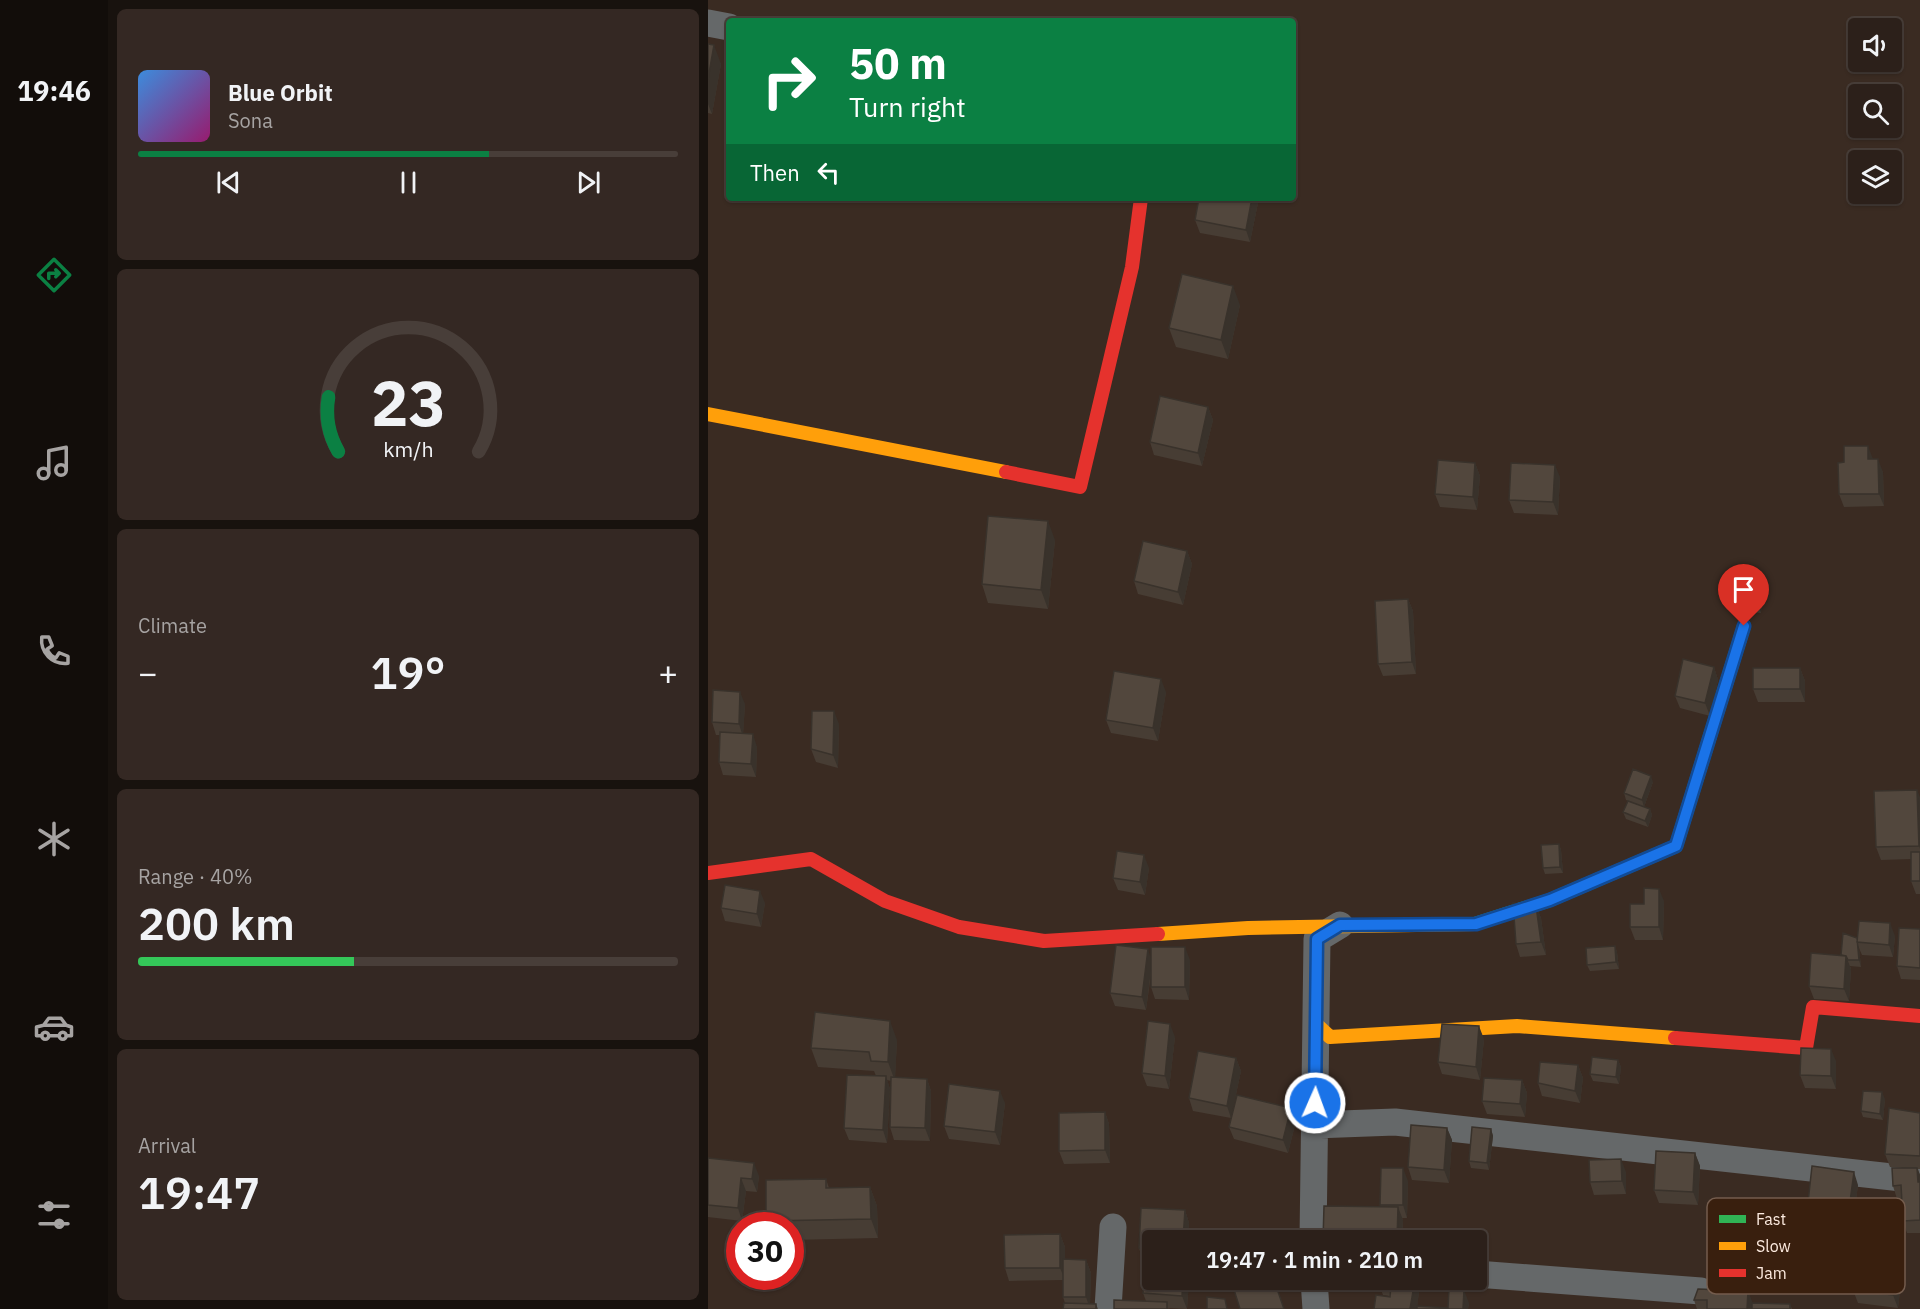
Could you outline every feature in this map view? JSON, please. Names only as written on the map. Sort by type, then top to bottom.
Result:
[{"type":"street","points":[[708,23],[726,26]]},
{"type":"street","points":[[708,414],[1080,487],[1132,267],[1141,201]]},
{"type":"street","points":[[708,873],[811,859],[885,902],[959,927],[1044,940],[1248,928],[1476,924],[1550,900],[1676,846],[1744,626]]},
{"type":"street","points":[[1313,1230],[1317,939],[1340,925]]},
{"type":"street","points":[[1316,1024],[1330,1037],[1517,1026],[1806,1047],[1814,1007],[1920,1016]]},
{"type":"street","points":[[1314,1125],[1395,1122],[1920,1180]]},
{"type":"street","points":[[1108,1309],[1113,1227]]},
{"type":"street","points":[[1487,1275],[1701,1291]]},
{"type":"street","points":[[1315,1290],[1316,1309]]},
{"type":"building","points":[[708,44],[714,45],[708,79]]},
{"type":"building","points":[[1198,201],[1251,201],[1246,230],[1195,220]]},
{"type":"building","points":[[1182,274],[1233,286],[1221,340],[1169,328]]},
{"type":"building","points":[[1160,396],[1208,407],[1198,453],[1150,442]]},
{"type":"building","points":[[1844,446],[1868,446],[1868,459],[1878,459],[1879,494],[1839,494],[1838,463],[1844,462]]},
{"type":"building","points":[[1438,460],[1475,463],[1473,497],[1435,494]]},
{"type":"building","points":[[1511,463],[1555,465],[1553,502],[1509,500]]},
{"type":"building","points":[[988,516],[1048,521],[1041,590],[982,584]]},
{"type":"building","points":[[1143,541],[1187,551],[1178,592],[1134,581]]},
{"type":"building","points":[[1725,573],[1758,576],[1756,600],[1723,597]]},
{"type":"building","points":[[1408,599],[1412,662],[1378,664],[1375,601]]},
{"type":"building","points":[[1683,659],[1714,667],[1705,703],[1675,696]]},
{"type":"building","points":[[1753,668],[1800,668],[1800,689],[1753,689]]},
{"type":"building","points":[[1114,671],[1161,679],[1153,728],[1106,720]]},
{"type":"building","points":[[713,690],[740,692],[739,724],[712,722]]},
{"type":"building","points":[[812,711],[834,711],[833,755],[811,749]]},
{"type":"building","points":[[720,732],[753,734],[751,764],[719,762]]},
{"type":"building","points":[[1633,769],[1651,776],[1642,800],[1624,793]]},
{"type":"building","points":[[1917,790],[1919,846],[1876,847],[1874,791]]},
{"type":"building","points":[[1628,801],[1650,809],[1645,821],[1623,812]]},
{"type":"building","points":[[1559,844],[1560,867],[1543,868],[1541,845]]},
{"type":"building","points":[[1117,851],[1144,855],[1140,882],[1113,878]]},
{"type":"building","points":[[1911,852],[1920,852],[1920,881],[1911,881]]},
{"type":"building","points":[[725,885],[760,891],[757,914],[721,908]]},
{"type":"building","points":[[1644,888],[1659,889],[1659,927],[1630,927],[1630,904],[1644,904]]},
{"type":"building","points":[[1513,903],[1536,906],[1541,942],[1516,944]]},
{"type":"building","points":[[1859,921],[1890,923],[1889,945],[1857,942]]},
{"type":"building","points":[[1899,928],[1920,929],[1920,968],[1897,966]]},
{"type":"building","points":[[1843,933],[1857,938],[1859,960],[1848,960],[1846,956],[1841,955]]},
{"type":"building","points":[[1116,945],[1148,949],[1142,997],[1110,993]]},
{"type":"building","points":[[1615,946],[1616,962],[1587,965],[1586,948]]},
{"type":"building","points":[[1151,947],[1185,947],[1185,987],[1151,987]]},
{"type":"building","points":[[1811,953],[1846,956],[1844,989],[1809,986]]},
{"type":"building","points":[[815,1012],[890,1021],[888,1062],[871,1061],[869,1052],[811,1048]]},
{"type":"building","points":[[1148,1021],[1170,1024],[1165,1076],[1142,1073]]},
{"type":"building","points":[[1442,1024],[1479,1026],[1476,1067],[1438,1062]]},
{"type":"building","points":[[1801,1048],[1831,1049],[1831,1076],[1800,1075]]},
{"type":"building","points":[[1198,1051],[1236,1058],[1227,1106],[1189,1098]]},
{"type":"building","points":[[1592,1057],[1618,1060],[1616,1077],[1590,1074]]},
{"type":"building","points":[[1540,1062],[1578,1065],[1575,1091],[1538,1083]]},
{"type":"building","points":[[847,1075],[886,1076],[883,1130],[844,1128]]},
{"type":"building","points":[[891,1077],[927,1079],[925,1128],[890,1127]]},
{"type":"building","points":[[1484,1078],[1522,1080],[1520,1104],[1482,1101]]},
{"type":"building","points":[[949,1084],[1000,1091],[995,1132],[944,1126]]},
{"type":"building","points":[[1863,1091],[1882,1092],[1880,1114],[1861,1111]]},
{"type":"building","points":[[1237,1095],[1291,1108],[1283,1140],[1229,1127]]},
{"type":"building","points":[[1889,1108],[1920,1113],[1920,1156],[1885,1154]]},
{"type":"building","points":[[1105,1112],[1105,1150],[1059,1151],[1059,1113]]},
{"type":"building","points":[[1411,1125],[1447,1128],[1444,1170],[1408,1167]]},
{"type":"building","points":[[1472,1127],[1491,1129],[1487,1163],[1469,1161]]},
{"type":"building","points":[[1656,1151],[1695,1153],[1693,1192],[1654,1190]]},
{"type":"building","points":[[708,1158],[754,1163],[752,1179],[741,1178],[738,1208],[708,1205]]},
{"type":"building","points":[[1621,1159],[1622,1181],[1590,1182],[1589,1160]]},
{"type":"building","points":[[1812,1166],[1854,1172],[1850,1198],[1808,1198]]},
{"type":"building","points":[[1381,1168],[1403,1168],[1403,1205],[1380,1205]]},
{"type":"building","points":[[1892,1168],[1917,1168],[1918,1182],[1920,1182],[1920,1220],[1905,1221],[1905,1198],[1902,1198],[1901,1185],[1893,1186]]},
{"type":"building","points":[[826,1179],[826,1188],[870,1187],[871,1219],[804,1220],[804,1212],[766,1212],[766,1180]]},
{"type":"building","points":[[1324,1206],[1398,1207],[1397,1230],[1323,1230]]},
{"type":"building","points":[[1141,1208],[1185,1210],[1184,1230],[1142,1230],[1142,1248],[1139,1248]]},
{"type":"building","points":[[1060,1234],[1060,1268],[1005,1268],[1004,1235]]},
{"type":"building","points":[[1063,1259],[1086,1260],[1086,1297],[1063,1297]]},
{"type":"building","points":[[1698,1289],[1707,1289],[1707,1294],[1748,1294],[1747,1309],[1707,1309],[1707,1300],[1694,1300]]},
{"type":"building","points":[[1143,1290],[1182,1290],[1182,1296],[1143,1293]]},
{"type":"building","points":[[1234,1290],[1277,1290],[1284,1309],[1240,1309]]},
{"type":"building","points":[[1391,1290],[1413,1290],[1410,1309],[1374,1309],[1376,1295],[1390,1297]]},
{"type":"building","points":[[1449,1290],[1464,1290],[1463,1309],[1417,1309],[1417,1306],[1448,1308]]},
{"type":"building","points":[[1207,1297],[1225,1299],[1227,1309],[1207,1309]]},
{"type":"building","points":[[1114,1300],[1167,1302],[1167,1309],[1114,1309]]},
{"type":"building","points":[[1064,1303],[1096,1304],[1096,1309],[1063,1309]]},
{"type":"building","points":[[1752,1303],[1790,1304],[1790,1309],[1752,1309]]},
{"type":"traffic: fast","points":[[1475,924],[1550,900],[1676,846],[1744,626]]},
{"type":"traffic: slow","points":[[708,414],[1006,472]]},
{"type":"traffic: slow","points":[[1158,934],[1248,928],[1475,924]]},
{"type":"traffic: slow","points":[[1316,1024],[1330,1037],[1517,1026],[1675,1038]]},
{"type":"traffic: jam","points":[[1006,472],[1080,487],[1132,267],[1141,201]]},
{"type":"traffic: jam","points":[[708,873],[811,859],[885,901],[959,927],[1044,941],[1158,934]]},
{"type":"traffic: jam","points":[[1675,1038],[1806,1048],[1813,1007],[1920,1016]]},
{"type":"route","points":[[1315,1103],[1317,939],[1340,925],[1476,924],[1550,900],[1676,846],[1744,626]]}]
